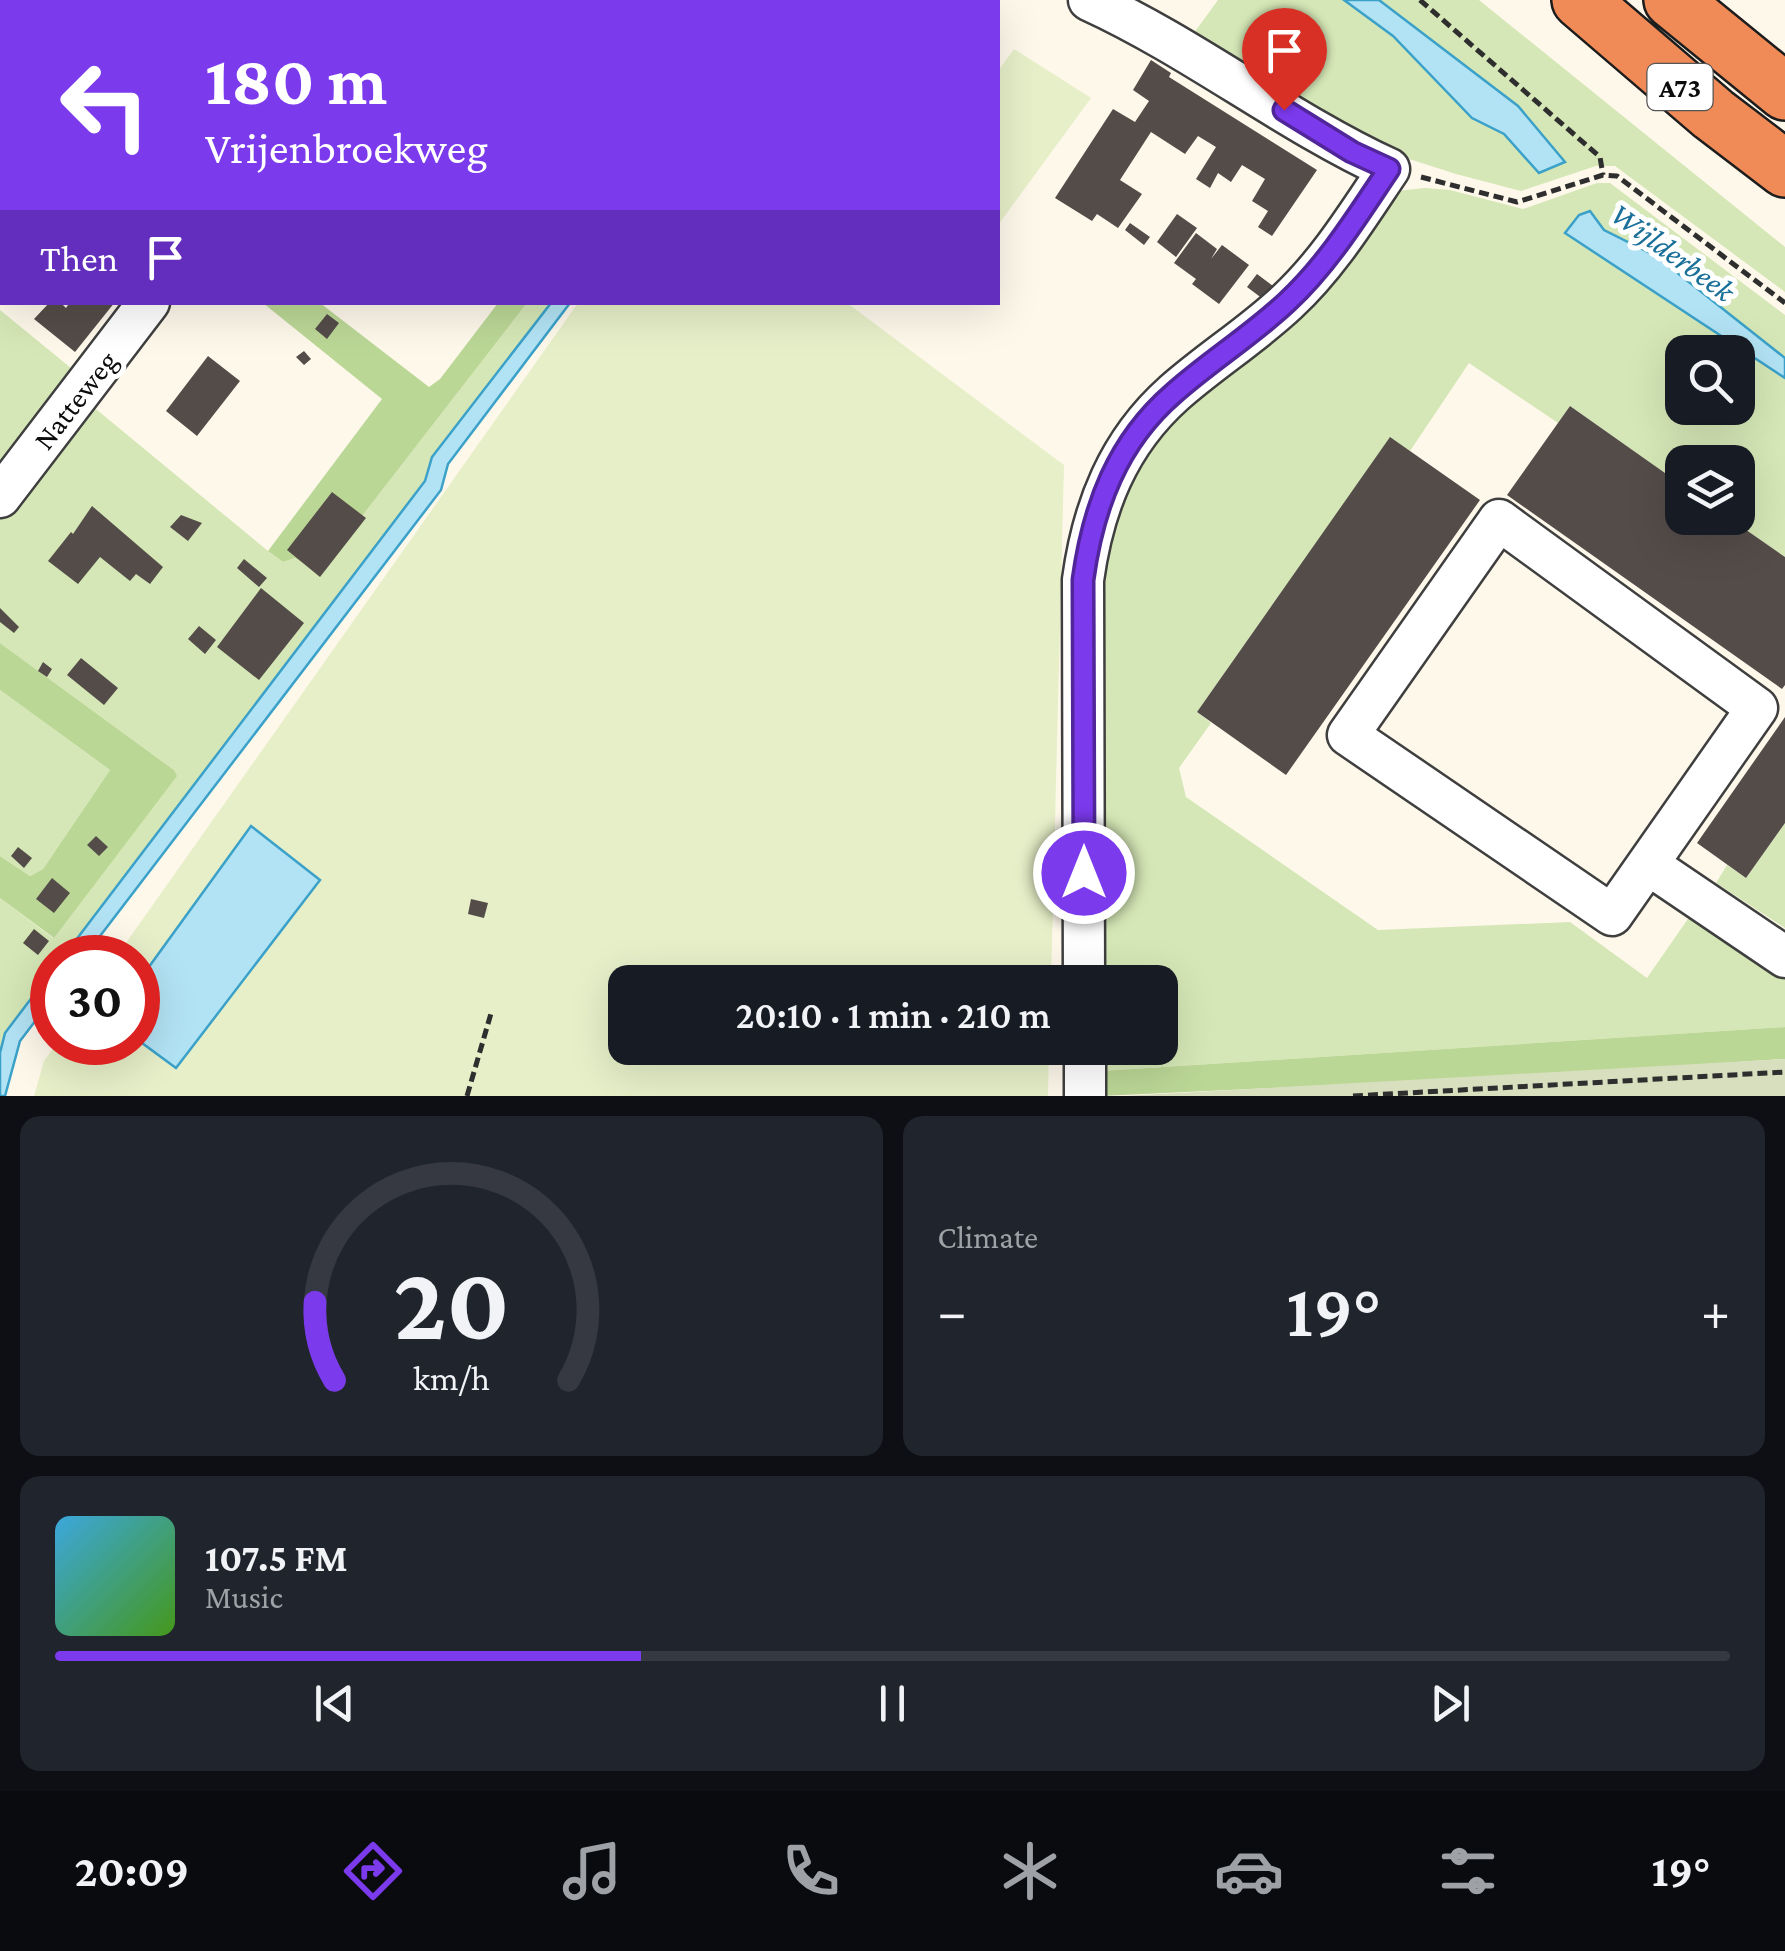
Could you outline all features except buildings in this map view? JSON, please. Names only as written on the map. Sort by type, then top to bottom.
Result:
[{"type":"highway","name":"A73","points":[[1580,0],[1713,114],[1785,169]]},
{"type":"highway","name":"A73","points":[[1672,0],[1785,92]]},
{"type":"street","points":[[1084,965],[1083,580],[1100,499],[1140,427],[1173,394],[1286,303],[1318,271],[1389,169],[1352,152],[1149,27],[1090,0]]},
{"type":"street","name":"Natteweg","points":[[0,497],[147,305]]},
{"type":"street","points":[[1499,520],[1758,708],[1649,865],[1612,915],[1348,734],[1499,520]]},
{"type":"street","points":[[1649,865],[1785,957]]},
{"type":"street","points":[[1084,1065],[1085,1096]]},
{"type":"path","points":[[1420,0],[1600,157],[1603,175]]},
{"type":"path","points":[[1462,186],[1518,202],[1603,175],[1617,176],[1785,303]]},
{"type":"path","points":[[467,1096],[492,1010]]},
{"type":"path","points":[[1353,1096],[1785,1072]]},
{"type":"path","points":[[1476,1090],[1486,1096]]},
{"type":"green space","points":[[1218,0],[1479,0],[1785,247],[1785,292],[1615,166],[1596,166],[1521,191],[1378,149],[1191,37]]},
{"type":"green space","points":[[1014,49],[1091,98],[1000,222],[1000,68]]},
{"type":"green space","points":[[1597,183],[1610,183],[1785,315],[1785,557],[1753,535],[1755,445],[1665,445],[1665,473],[1570,406],[1558,423],[1469,363],[1410,451],[1390,438],[1197,712],[1211,723],[1179,768],[1186,797],[1378,930],[1570,922],[1647,978],[1692,913],[1785,977],[1785,1027],[1101,1071],[1101,1065],[1178,1065],[1178,965],[1100,965],[1103,544],[1130,466],[1388,192],[1450,190],[1523,209]]},
{"type":"green space","points":[[265,305],[323,305],[429,387],[440,379],[496,305],[525,305],[318,573],[295,558],[283,562],[268,551],[382,399]]},
{"type":"green space","points":[[525,305],[549,305],[432,457],[425,481],[80,935],[55,935],[174,770],[0,643],[0,509],[85,400],[268,551],[283,562],[295,558],[318,573]]},
{"type":"green space","points":[[577,305],[850,305],[1064,465],[1051,965],[608,965],[608,1065],[1049,1065],[1048,1096],[34,1096],[43,1065],[160,1065],[160,935],[132,935]]},
{"type":"green space","points":[[0,310],[71,368],[0,461]]},
{"type":"green space","points":[[0,643],[177,776],[56,935],[50,935],[0,898],[0,856],[30,876],[43,869],[110,770],[0,690]]},
{"type":"green space","points":[[0,690],[110,770],[43,869],[30,876],[0,856]]},
{"type":"green space","points":[[1785,823],[1785,928],[1716,883],[1727,865],[1746,878]]},
{"type":"green space","points":[[0,898],[49,935],[30,935],[30,1004],[0,1053]]},
{"type":"green space","points":[[1785,1027],[1785,1059],[1510,1077],[1101,1096],[1101,1071]]},
{"type":"green space","points":[[1785,1059],[1785,1096],[1125,1096]]},
{"type":"water","points":[[1344,0],[1379,0],[1518,106],[1565,162],[1539,173],[1504,134],[1472,118],[1393,36]]},
{"type":"water","points":[[1590,211],[1604,230],[1656,256],[1785,358],[1785,378],[1755,358],[1755,335],[1720,335],[1565,233],[1579,215]]},
{"type":"water","points":[[549,305],[568,305],[448,464],[441,490],[101,935],[80,935],[425,481],[432,457]]},
{"type":"water","points":[[251,826],[320,880],[176,1068],[160,1056],[160,952]]},
{"type":"water","points":[[30,1000],[30,1028],[20,1041],[5,1096],[0,1096],[0,1053],[5,1033]]},
{"type":"route","points":[[1084,873],[1083,580],[1100,499],[1140,427],[1173,394],[1286,303],[1318,271],[1389,169],[1352,152],[1284,110]]},
{"type":"water label","name":"Wijlderbeek","points":[[1673,252]]}]
